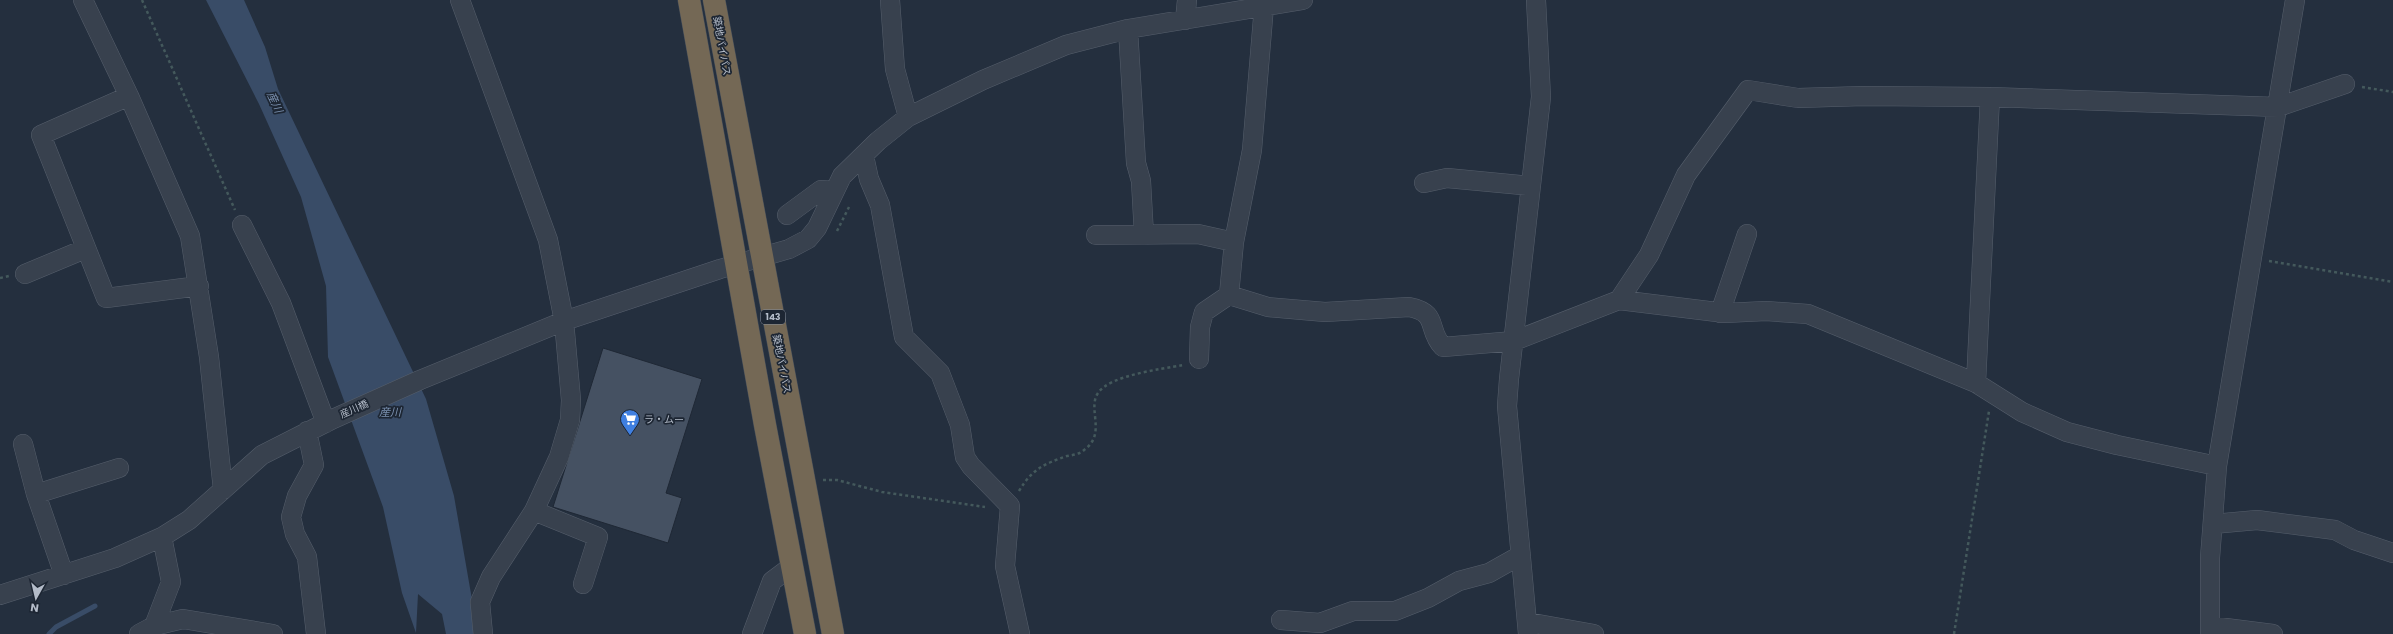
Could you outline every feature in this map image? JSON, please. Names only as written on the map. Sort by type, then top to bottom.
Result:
[{"type":"highway","name":"143","points":[[689,0],[736,264],[805,634]]},
{"type":"highway","name":"築地バイパス","points":[[714,0],[761,257],[833,634]]},
{"type":"street","points":[[83,0],[129,96],[190,236],[209,357],[223,490]]},
{"type":"street","points":[[460,0],[548,240],[564,321],[569,376],[570,420],[559,457],[534,511],[491,578],[485,590],[480,602],[483,634]]},
{"type":"street","points":[[890,0],[895,68],[908,117]]},
{"type":"street","points":[[1185,20],[1187,0]]},
{"type":"street","name":"産川橋","points":[[0,595],[115,558],[162,538],[189,520],[262,454],[329,421],[420,380],[564,321],[736,264],[789,249],[808,239],[828,209],[834,191],[842,176],[878,141],[908,117],[983,80],[1066,45],[1128,29],[1303,0]]},
{"type":"street","points":[[1536,0],[1541,97],[1514,341],[1508,379],[1507,406],[1528,628],[1594,634]]},
{"type":"street","points":[[2273,634],[2210,630],[2210,558],[2217,466],[2295,0]]},
{"type":"street","points":[[1229,296],[1234,242],[1252,150],[1264,6]]},
{"type":"street","points":[[1128,29],[1136,163],[1141,181],[1144,234]]},
{"type":"street","points":[[1619,300],[1649,255],[1686,175],[1748,90],[1798,98],[1864,96],[1990,97],[2278,107],[2345,84]]},
{"type":"street","points":[[129,96],[41,135],[85,249],[106,298],[199,286]]},
{"type":"street","points":[[1984,387],[1990,97]]},
{"type":"street","points":[[864,156],[869,179],[880,205],[904,337],[940,373],[960,425],[966,457],[971,466],[1010,506],[1004,566],[1020,634]]},
{"type":"street","points":[[1424,183],[1447,178],[1531,186]]},
{"type":"street","points":[[787,216],[821,190],[834,191]]},
{"type":"street","points":[[242,225],[281,303],[329,421]]},
{"type":"street","points":[[1096,235],[1198,234],[1234,242]]},
{"type":"street","points":[[1720,313],[1747,234]]},
{"type":"street","points":[[25,274],[85,249]]},
{"type":"street","points":[[1199,359],[1200,327],[1204,312],[1229,296],[1268,307],[1325,312],[1409,307],[1422,309],[1427,313],[1437,341],[1443,347],[1514,341],[1619,300],[1720,313],[1766,311],[1808,314],[1984,387],[2022,412],[2067,432],[2217,466]]},
{"type":"street","points":[[308,431],[314,465],[297,496],[291,517],[295,534],[307,557],[316,634]]},
{"type":"street","points":[[23,444],[36,494],[64,575]]},
{"type":"street","points":[[36,494],[119,468]]},
{"type":"street","points":[[534,511],[598,536],[583,584]]},
{"type":"street","points":[[2213,524],[2257,520],[2335,530],[2354,540],[2393,553]]},
{"type":"street","points":[[150,631],[171,582],[162,538]]},
{"type":"street","points":[[1281,620],[1320,623],[1353,611],[1395,611],[1428,598],[1459,581],[1489,573],[1521,555]]},
{"type":"street","points":[[752,634],[772,581],[792,566]]},
{"type":"street","points":[[150,631],[183,619],[272,634]]},
{"type":"path","points":[[142,0],[242,225]]},
{"type":"path","points":[[2345,84],[2393,92]]},
{"type":"path","points":[[2252,258],[2393,282]]},
{"type":"path","points":[[804,483],[818,480],[837,480],[882,492],[997,508],[1010,506],[1034,470],[1046,463],[1084,451],[1091,444],[1097,422],[1095,402],[1097,394],[1104,386],[1129,377],[1184,365],[1199,359]]},
{"type":"path","points":[[1954,634],[1984,387]]},
{"type":"water","name":"産川","points":[[206,0],[244,0],[265,47],[278,89],[426,399],[454,496],[478,634],[446,634],[442,614],[418,594],[416,633],[402,593],[383,507],[328,357],[326,286],[301,197],[259,104]]},
{"type":"building","name":"ラ・ムー","points":[[603,348],[702,379],[666,493],[682,498],[668,543],[553,507]]},
{"type":"waterway","points":[[49,634],[56,627],[95,606]]},
{"type":"place","name":"ラ・ムー","points":[[630,436]]}]
